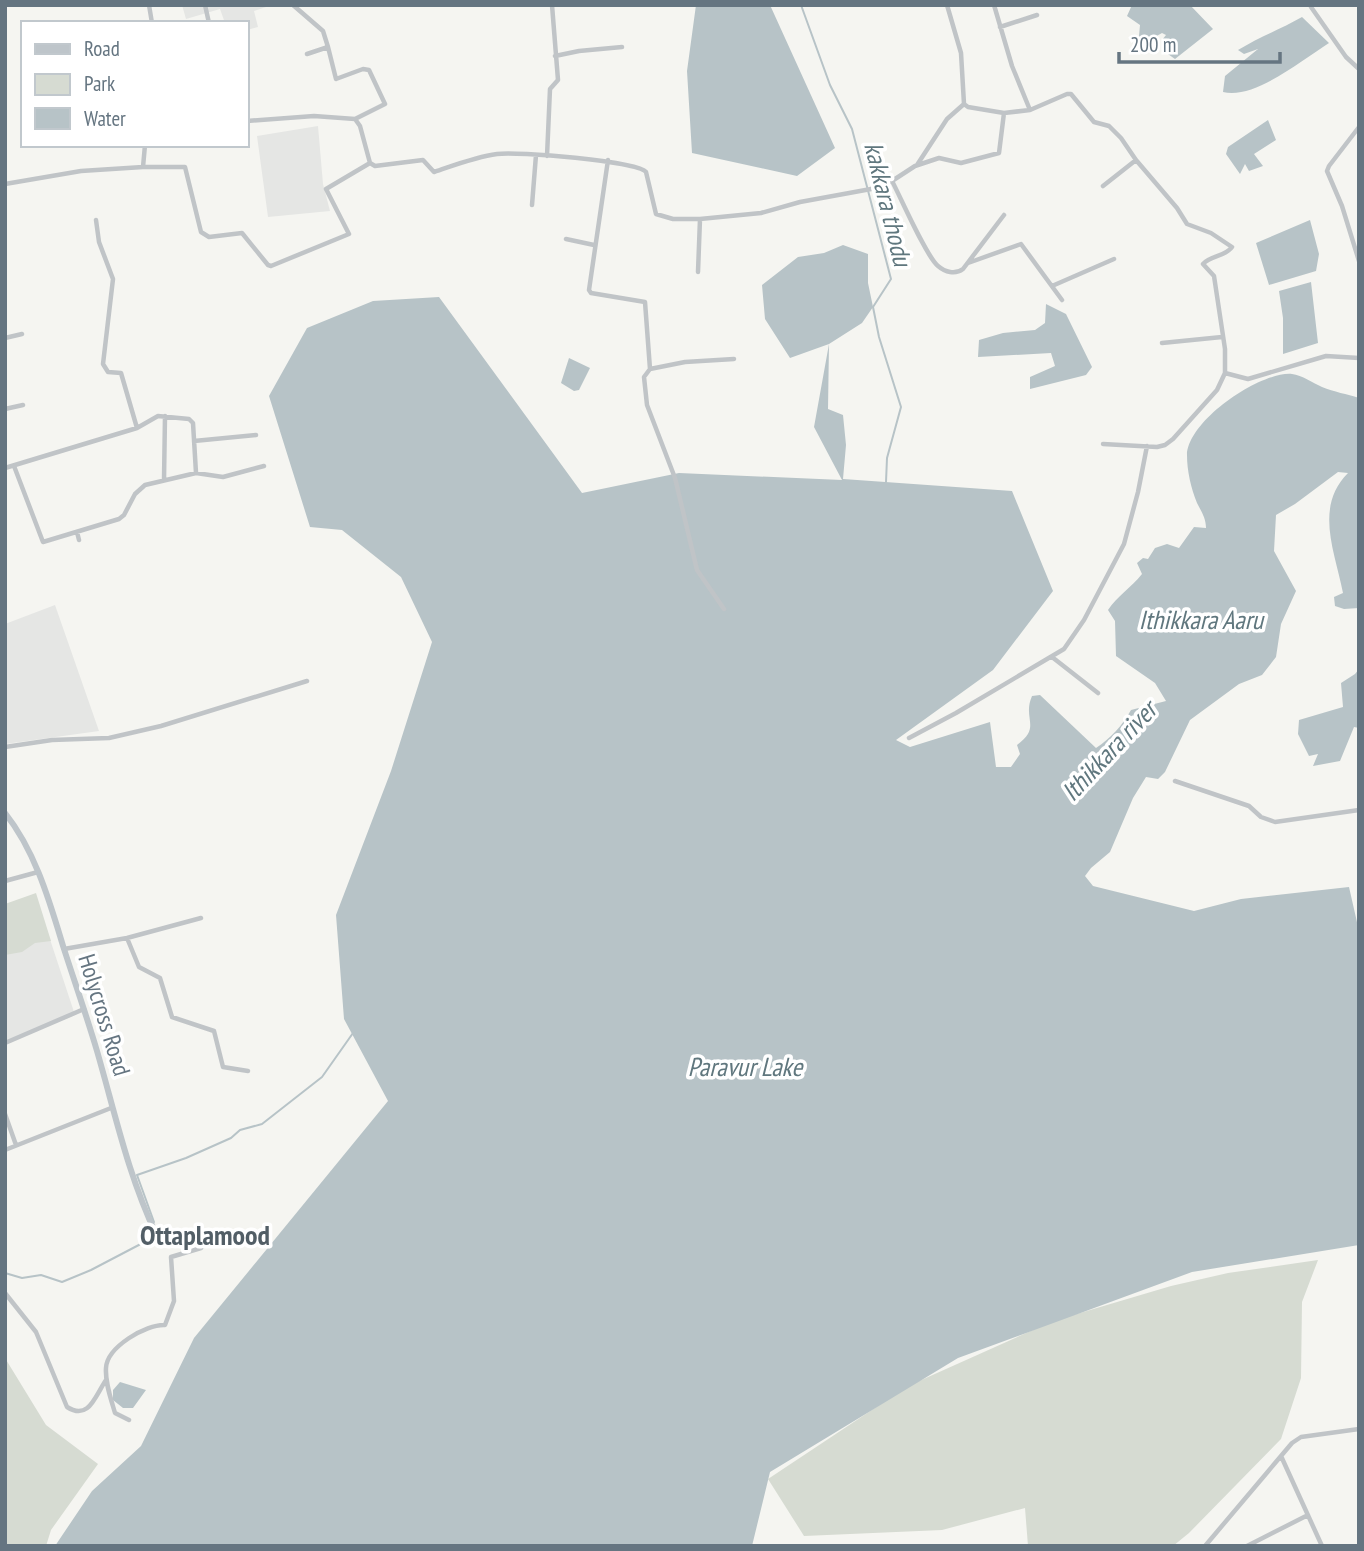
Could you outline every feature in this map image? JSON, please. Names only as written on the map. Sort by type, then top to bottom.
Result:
[{"type":"main road","name":"Holycross Road","points":[[5,813],[9,824],[21,833],[38,872],[98,1052],[111,1108],[145,1210],[156,1234]]},
{"type":"street","points":[[248,121],[314,116],[355,119],[383,106],[385,101],[369,70],[363,69],[336,79],[323,31],[293,5]]},
{"type":"street","points":[[548,156],[550,89],[558,80],[552,5]]},
{"type":"street","points":[[947,5],[961,53],[964,104]]},
{"type":"street","points":[[994,5],[1012,66],[1030,110]]},
{"type":"street","points":[[1311,7],[1346,57],[1359,69]]},
{"type":"street","points":[[1000,27],[1037,15]]},
{"type":"street","points":[[307,54],[328,47]]},
{"type":"street","points":[[555,56],[622,47]]},
{"type":"street","points":[[964,104],[1004,113],[1030,110],[1071,94],[1094,122],[1112,129],[1187,224],[1211,233],[1232,247],[1203,264],[1214,276],[1222,337],[1225,373],[1217,390],[1173,439],[1163,446],[1103,444]]},
{"type":"street","points":[[917,166],[947,119],[964,104]]},
{"type":"street","points":[[370,163],[377,166],[423,160],[434,172],[499,153],[608,160],[645,170],[656,214],[673,219],[700,219],[761,213],[800,202],[860,192],[892,181],[917,166],[941,158],[963,163],[999,153],[1004,113]]},
{"type":"street","points":[[355,119],[360,125],[370,163]]},
{"type":"street","points":[[1359,127],[1327,171],[1342,205],[1359,261]]},
{"type":"street","points":[[143,167],[145,147]]},
{"type":"street","points":[[532,205],[536,155]]},
{"type":"street","points":[[608,160],[589,291],[645,302],[650,369],[644,377],[646,405],[675,478],[697,570],[724,608]]},
{"type":"street","points":[[1103,186],[1136,160]]},
{"type":"street","points":[[5,184],[81,171],[185,167],[201,232],[209,237],[242,233],[271,266],[349,234],[326,190],[370,163]]},
{"type":"street","points":[[892,181],[932,260],[947,272],[958,272],[967,264],[1004,215]]},
{"type":"street","points":[[698,272],[700,219]]},
{"type":"street","points":[[96,220],[99,242],[113,279],[103,364],[108,372],[121,373],[137,428]]},
{"type":"street","points":[[566,239],[594,245]]},
{"type":"street","points":[[967,264],[1021,244],[1062,300]]},
{"type":"street","points":[[1052,286],[1114,259]]},
{"type":"street","points":[[5,338],[22,334]]},
{"type":"street","points":[[1162,343],[1222,337]]},
{"type":"street","points":[[1225,373],[1248,379],[1326,356],[1359,358]]},
{"type":"street","points":[[650,369],[685,362],[734,359]]},
{"type":"street","points":[[5,409],[23,405]]},
{"type":"street","points":[[5,468],[137,428],[158,416],[165,416],[191,420],[196,473]]},
{"type":"street","points":[[164,480],[165,416]]},
{"type":"street","points":[[194,440],[256,435]]},
{"type":"street","points":[[909,738],[1064,649],[1084,620],[1124,544],[1147,446]]},
{"type":"street","points":[[14,466],[43,542],[118,519],[124,515],[140,488],[196,473],[223,477],[264,466]]},
{"type":"street","points":[[76,532],[79,540]]},
{"type":"street","points":[[1052,657],[1098,693]]},
{"type":"street","points":[[5,747],[52,740],[109,738],[161,726],[307,681]]},
{"type":"street","points":[[1175,781],[1249,806],[1261,817],[1275,822],[1359,810]]},
{"type":"street","points":[[5,881],[38,872]]},
{"type":"street","points":[[64,949],[127,939],[201,918]]},
{"type":"street","points":[[127,939],[139,967],[160,978],[172,1017],[214,1031],[223,1067],[248,1071]]},
{"type":"street","points":[[5,1043],[84,1009]]},
{"type":"street","points":[[5,1150],[111,1108]]},
{"type":"street","points":[[5,1114],[16,1145]]},
{"type":"street","points":[[156,1234],[173,1241],[252,1237]]},
{"type":"street","points":[[129,1420],[115,1413],[107,1379],[107,1361],[115,1349],[128,1339],[155,1325],[165,1325],[174,1301],[171,1257],[201,1248],[204,1238]]},
{"type":"street","points":[[5,1293],[36,1332],[67,1407],[74,1412],[87,1410],[107,1379]]},
{"type":"street","points":[[1205,1546],[1292,1443],[1301,1437],[1359,1429]]},
{"type":"street","points":[[1281,1456],[1322,1546]]},
{"type":"street","points":[[1247,1546],[1308,1515]]},
{"type":"shaded area","points":[[182,5],[272,5],[254,11],[258,27],[248,30],[248,21],[224,21],[220,9],[186,19]]},
{"type":"shaded area","points":[[318,126],[323,184],[330,211],[268,217],[257,136]]},
{"type":"shaded area","points":[[55,605],[99,731],[5,744],[5,624]]},
{"type":"shaded area","points":[[35,894],[75,1015],[5,1043],[5,905]]},
{"type":"green space","points":[[36,893],[51,941],[35,943],[22,952],[5,955],[5,904]]},
{"type":"green space","points":[[1318,1260],[1302,1302],[1301,1378],[1281,1439],[1173,1546],[1028,1546],[1025,1508],[942,1530],[804,1536],[768,1479],[908,1386],[1053,1321],[1171,1286],[1228,1273]]},
{"type":"green space","points":[[5,1358],[46,1425],[98,1464],[51,1530],[46,1546],[5,1546]]},
{"type":"water","points":[[696,5],[770,5],[835,148],[797,176],[692,153],[687,71]]},
{"type":"water","points":[[1132,5],[1190,5],[1213,29],[1175,59],[1165,52],[1162,40],[1166,35],[1162,33],[1146,42],[1139,36],[1140,25],[1127,16]]},
{"type":"water","points":[[1302,17],[1329,43],[1263,84],[1235,93],[1223,92],[1225,76],[1258,49],[1244,54],[1238,50]]},
{"type":"water","points":[[1268,120],[1276,140],[1254,154],[1263,166],[1249,171],[1245,164],[1240,174],[1226,154],[1228,147]]},
{"type":"water","points":[[1310,220],[1319,254],[1316,271],[1269,285],[1256,243]]},
{"type":"water","points":[[843,245],[868,254],[868,283],[873,307],[862,323],[829,344],[790,358],[765,319],[762,285],[798,257],[824,253]]},
{"type":"water","points":[[1311,282],[1318,343],[1283,354],[1283,318],[1279,291]]},
{"type":"water","name":"Paravur Lake","points":[[439,297],[582,493],[679,473],[842,480],[814,427],[829,344],[828,409],[843,415],[846,445],[843,479],[1012,491],[1053,591],[993,670],[896,740],[910,747],[990,722],[996,767],[1011,767],[1020,754],[1017,745],[1030,728],[1032,696],[1040,695],[1096,748],[1116,731],[1131,710],[1166,701],[1155,683],[1116,656],[1115,621],[1108,610],[1142,574],[1137,563],[1143,558],[1148,559],[1155,548],[1167,544],[1179,548],[1194,527],[1206,528],[1191,485],[1187,455],[1199,427],[1212,413],[1245,389],[1279,375],[1304,377],[1327,389],[1359,398],[1359,608],[1344,609],[1335,606],[1334,597],[1343,593],[1332,546],[1329,515],[1338,486],[1348,473],[1338,472],[1276,515],[1274,551],[1296,591],[1281,624],[1276,657],[1262,675],[1239,684],[1190,720],[1165,772],[1158,779],[1146,777],[1133,798],[1110,852],[1085,876],[1093,886],[1194,911],[1241,899],[1349,887],[1359,931],[1359,1245],[1192,1272],[958,1358],[770,1472],[752,1546],[55,1546],[92,1491],[141,1446],[194,1338],[388,1101],[344,1019],[336,915],[391,771],[432,642],[401,577],[342,530],[310,527],[269,396],[307,328],[373,301]]},
{"type":"water","points":[[1046,304],[1066,314],[1092,367],[1086,375],[1030,389],[1030,377],[1055,366],[1051,353],[978,357],[979,340],[1003,333],[1035,330],[1045,323]]},
{"type":"water","points":[[569,358],[590,368],[579,390],[574,391],[561,383]]},
{"type":"water","points":[[1359,669],[1359,728],[1354,727],[1340,761],[1313,766],[1318,754],[1309,756],[1298,734],[1299,720],[1343,707],[1341,683]]},
{"type":"water","points":[[120,1382],[146,1390],[133,1408],[123,1408],[113,1400],[113,1390]]},
{"type":"waterway","name":"kakkara thodu","points":[[801,5],[830,85],[852,129],[891,279],[873,307],[879,337],[901,407],[887,458],[886,482]]},
{"type":"waterway","points":[[154,1222],[137,1175],[186,1158],[231,1138],[240,1130],[262,1124],[322,1077],[353,1033]]},
{"type":"waterway","points":[[5,1273],[22,1278],[41,1275],[62,1282],[156,1236]]},
{"type":"district","name":"Ottaplamood","points":[[205,1235]]},
{"type":"water label","name":"Ithikkara Aaru","points":[[1201,620]]},
{"type":"water label","name":"Ithikkara river","points":[[1109,751]]}]
